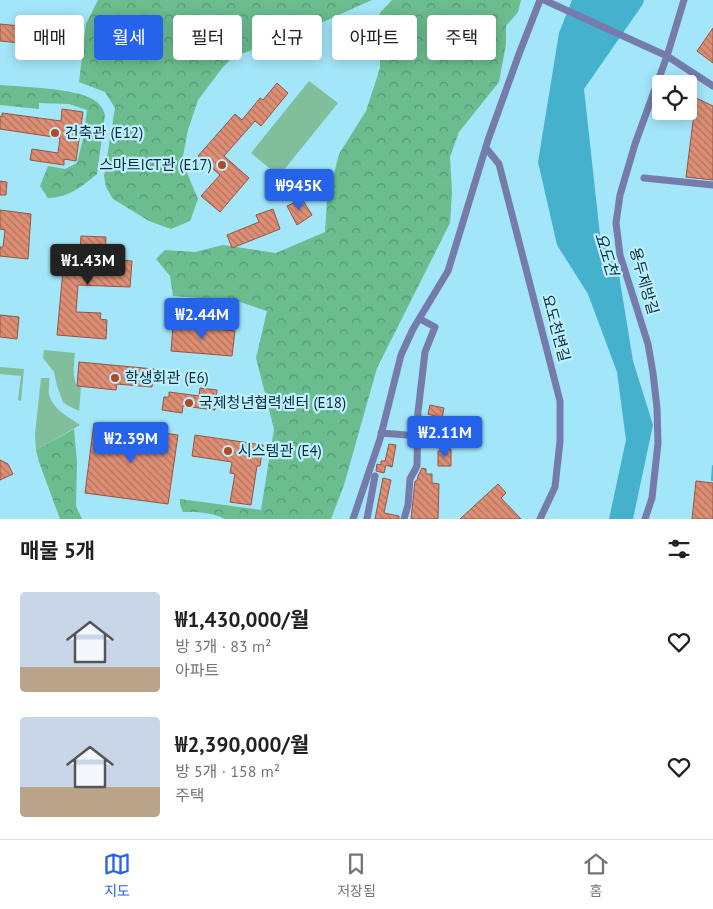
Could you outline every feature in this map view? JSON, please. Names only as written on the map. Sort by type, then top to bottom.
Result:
[{"type":"street","points":[[353,519],[381,433],[401,355],[448,271],[486,148],[540,0]]},
{"type":"street","points":[[544,0],[667,56],[713,86]]},
{"type":"street","name":"용두제방길","points":[[645,519],[652,498],[658,443],[657,408],[648,344],[620,255],[616,223],[620,195],[635,144],[667,56],[684,0]]},
{"type":"street","name":"요도천변길","points":[[486,148],[500,164],[560,401],[560,441],[556,487],[540,519]]},
{"type":"street","points":[[644,178],[713,185]]},
{"type":"street","points":[[404,519],[408,505],[410,479],[417,466],[418,412],[425,352],[435,327],[420,319]]},
{"type":"street","points":[[381,433],[418,435]]},
{"type":"street","points":[[367,519],[375,476]]},
{"type":"green space","points":[[98,0],[372,0],[339,15],[332,15],[332,18],[322,23],[322,15],[252,15],[252,50],[242,54],[242,15],[173,15],[173,60],[230,60],[198,100],[188,130],[182,161],[198,199],[190,221],[171,229],[149,221],[113,199],[106,187],[104,176],[115,108],[105,92],[79,82],[82,60],[84,60],[86,24]]},
{"type":"green space","points":[[392,0],[521,0],[518,12],[506,26],[506,44],[499,82],[459,132],[450,157],[452,192],[450,223],[377,368],[344,485],[331,519],[225,519],[199,512],[183,512],[180,499],[261,510],[274,429],[256,358],[267,311],[237,301],[173,296],[170,276],[156,259],[165,250],[195,252],[223,245],[276,253],[325,232],[327,201],[339,154],[366,111],[380,68],[380,60],[417,60],[417,15],[379,15]]},
{"type":"green space","points":[[309,81],[338,103],[279,176],[251,153]]},
{"type":"green space","points":[[0,85],[35,87],[75,93],[86,96],[98,103],[105,115],[97,174],[80,187],[63,196],[48,198],[40,186],[48,166],[65,169],[77,163],[87,110],[69,104],[39,103],[39,109],[0,105]]},
{"type":"green space","points":[[44,350],[75,353],[74,378],[77,386],[81,387],[79,411],[63,402],[54,372],[43,358]]},
{"type":"green space","points":[[0,367],[24,369],[21,401],[18,400],[21,376],[0,374]]},
{"type":"green space","points":[[41,378],[49,378],[49,394],[54,404],[80,425],[36,450],[35,434]]},
{"type":"green space","points":[[74,429],[77,462],[76,506],[82,519],[60,519],[36,450]]},
{"type":"water","name":"요도천","points":[[572,0],[644,0],[584,89],[600,235],[619,275],[633,361],[653,425],[633,519],[609,519],[626,440],[617,372],[588,294],[557,245],[538,162],[559,33]]},
{"type":"building","points":[[0,24],[15,26],[15,42],[0,41]]},
{"type":"building","points":[[713,28],[713,63],[697,51]]},
{"type":"building","name":"스마트ICT관 (E17)","points":[[277,83],[288,93],[261,126],[255,121],[224,156],[249,178],[220,212],[201,196],[220,175],[198,156],[235,114],[242,120],[260,98],[263,100]]},
{"type":"building","points":[[697,98],[713,106],[713,180],[686,177],[693,120],[697,120]]},
{"type":"building","name":"건축관 (E12)","points":[[62,109],[83,112],[76,161],[64,159],[64,165],[30,160],[32,149],[58,153],[60,138],[0,129],[0,116],[2,117],[2,113],[61,121]]},
{"type":"building","points":[[0,181],[7,182],[6,195],[0,195]]},
{"type":"building","points":[[302,199],[312,215],[297,225],[287,206]]},
{"type":"building","points":[[273,209],[280,229],[232,248],[227,235],[259,222],[256,215]]},
{"type":"building","points":[[0,210],[31,214],[28,259],[0,256],[0,247],[3,247],[5,230],[0,229]]},
{"type":"building","points":[[81,236],[106,237],[105,259],[132,261],[130,287],[78,285],[76,312],[101,313],[100,319],[107,320],[106,339],[57,335],[65,248],[80,249]]},
{"type":"building","points":[[0,315],[19,317],[17,339],[0,337]]},
{"type":"building","points":[[194,321],[204,322],[204,328],[235,331],[232,356],[171,351],[173,325],[194,326]]},
{"type":"building","name":"학생회관 (E6)","points":[[79,362],[154,369],[152,387],[117,384],[116,390],[77,386]]},
{"type":"building","name":"국제청년협력센터 (E18)","points":[[200,388],[217,390],[215,410],[183,406],[182,413],[162,410],[164,397],[169,397],[169,392],[199,396]]},
{"type":"building","points":[[430,405],[444,408],[442,418],[428,414]]},
{"type":"building","points":[[94,423],[178,435],[168,504],[85,493]]},
{"type":"building","name":"시스템관 (E4)","points":[[195,435],[263,445],[260,466],[257,466],[251,505],[230,502],[235,474],[230,473],[232,462],[192,456]]},
{"type":"building","points":[[389,444],[396,445],[392,467],[386,465],[384,473],[376,471],[377,464],[381,465],[381,461],[385,461]]},
{"type":"building","points":[[444,449],[451,449],[451,466],[438,466],[438,451],[444,451]]},
{"type":"building","points":[[0,460],[8,464],[13,474],[0,480]]},
{"type":"building","points":[[422,468],[426,469],[426,474],[432,474],[432,483],[439,484],[438,519],[411,519],[415,481],[417,481]]},
{"type":"building","points":[[383,478],[391,480],[384,513],[399,516],[399,519],[375,519]]},
{"type":"building","points":[[696,481],[713,483],[713,519],[692,519]]},
{"type":"building","points":[[498,484],[506,493],[501,498],[521,519],[460,519]]},
{"type":"waterway","points":[[713,466],[713,480]]},
{"type":"place","name":"건축관 (E12)","points":[[55,133]]},
{"type":"place","name":"스마트ICT관 (E17)","points":[[222,165]]},
{"type":"place","name":"학생회관 (E6)","points":[[115,378]]},
{"type":"place","name":"국제청년협력센터 (E18)","points":[[189,403]]},
{"type":"place","name":"시스템관 (E4)","points":[[228,451]]}]
